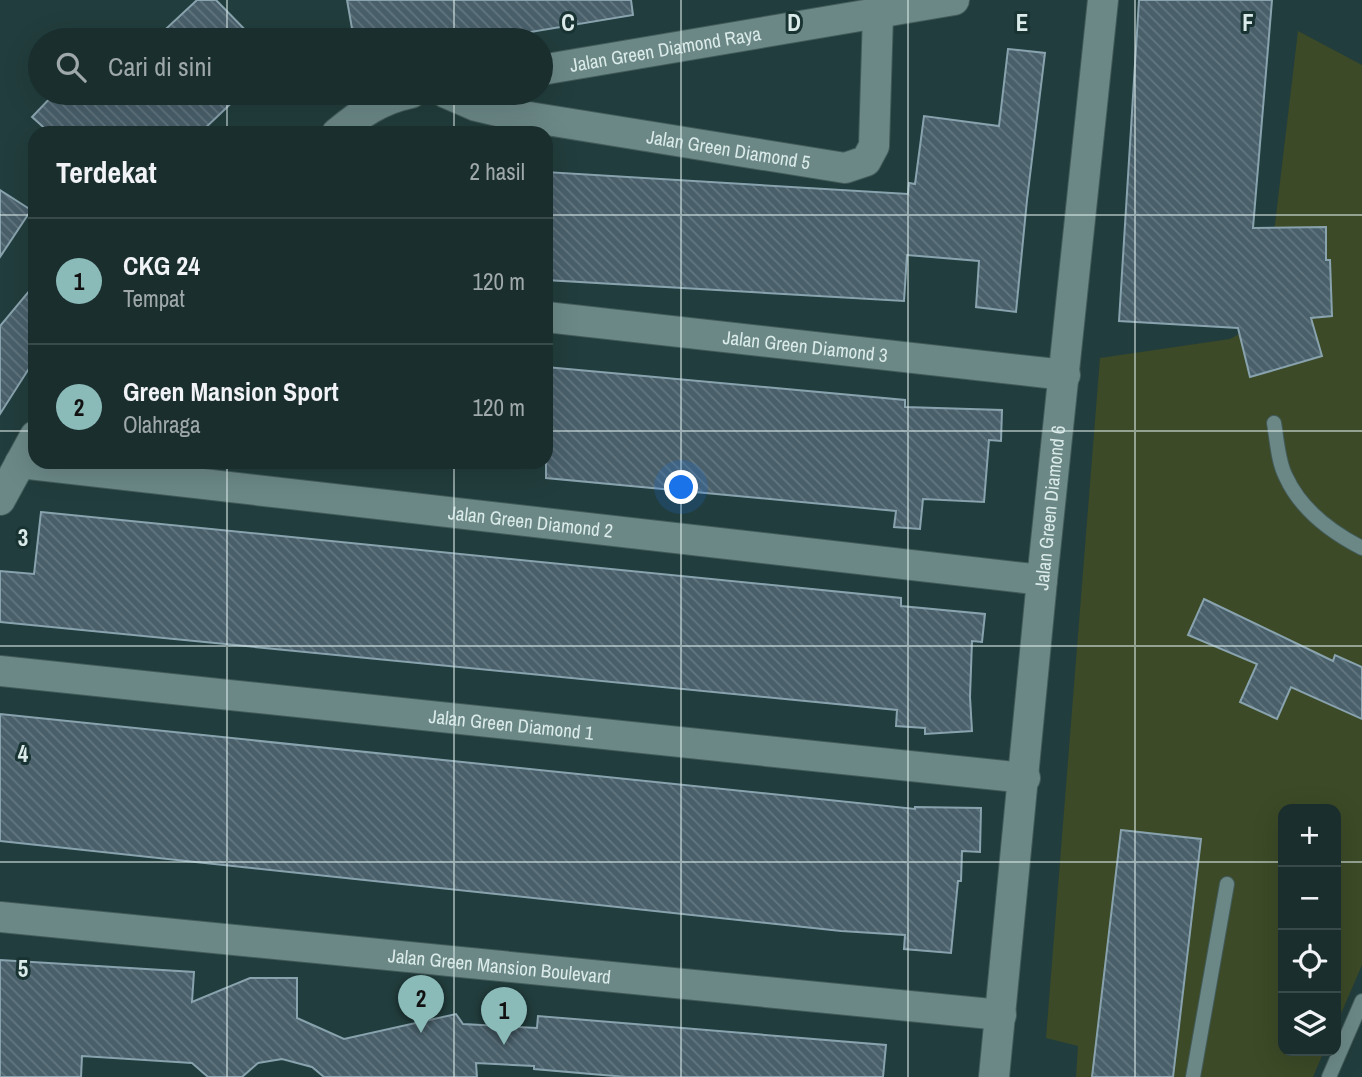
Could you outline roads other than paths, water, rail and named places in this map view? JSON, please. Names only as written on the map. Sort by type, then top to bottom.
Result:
[{"type":"street","name":"Jalan Green Diamond Raya","points":[[553,69],[954,0]]},
{"type":"street","name":"Jalan Green Diamond 6","points":[[994,1077],[1025,778],[1042,580],[1103,0]]},
{"type":"street","name":"Jalan Green Diamond 5","points":[[474,105],[510,114],[845,168],[866,162],[874,146],[878,14]]},
{"type":"street","points":[[345,126],[374,105]]},
{"type":"street","name":"Jalan Green Diamond 3","points":[[553,318],[1065,376]]},
{"type":"street","points":[[0,500],[28,449]]},
{"type":"street","name":"Jalan Green Diamond 2","points":[[20,463],[28,464]]},
{"type":"street","name":"Jalan Green Diamond 2","points":[[72,469],[1042,580]]},
{"type":"street","name":"Jalan Green Diamond 1","points":[[0,671],[1025,778]]},
{"type":"street","name":"Jalan Green Mansion Boulevard","points":[[0,917],[1001,1015]]},
{"type":"lane","points":[[1274,423],[1285,476],[1305,508],[1341,537],[1362,548]]},
{"type":"lane","points":[[1193,1077],[1227,884]]},
{"type":"lane","points":[[1329,1077],[1362,1001]]},
{"type":"place","name":"Green Mansion Sport","points":[[421,1033]]},
{"type":"place","name":"CKG 24","points":[[504,1045]]}]
